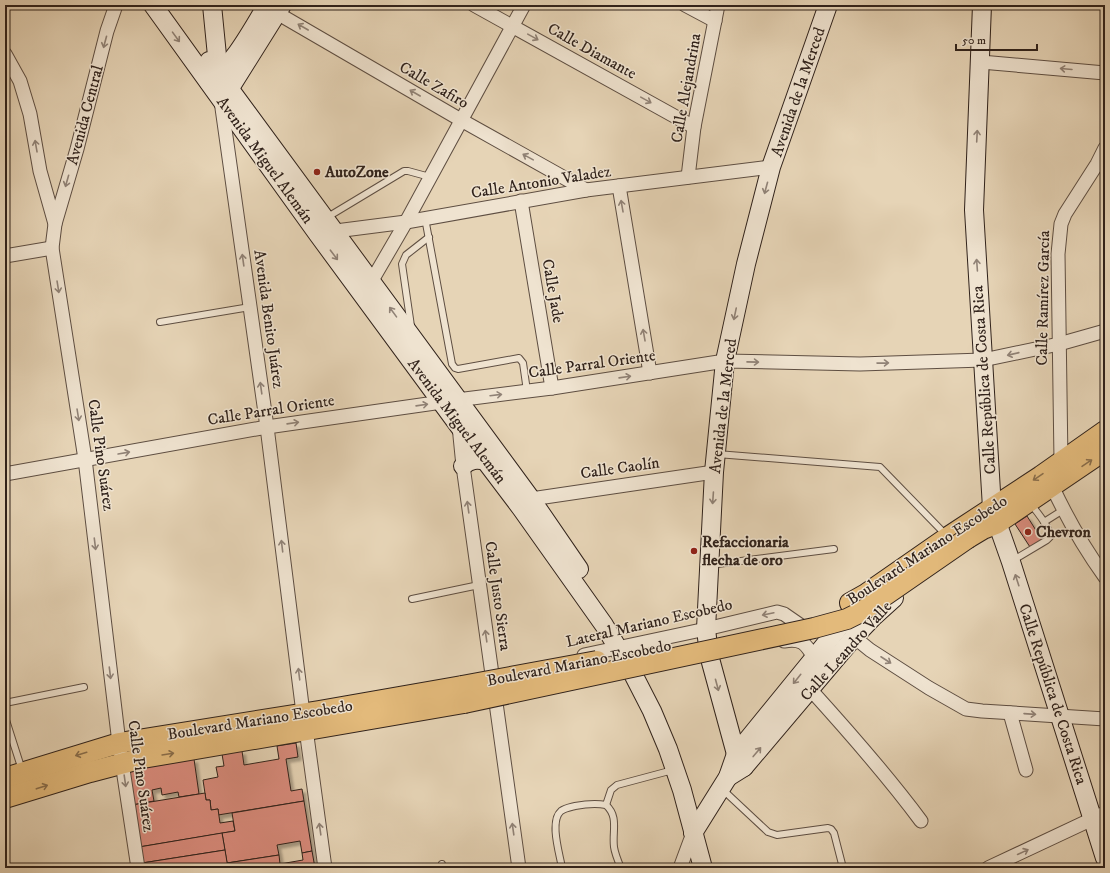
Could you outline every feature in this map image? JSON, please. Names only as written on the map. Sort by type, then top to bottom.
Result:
[{"type":"main road","name":"Boulevard Mariano Escobedo","points":[[5,798],[122,762],[310,723],[814,628],[847,619],[875,603],[983,529],[994,516],[1061,461],[1105,431]]},
{"type":"main road","name":"Boulevard Mariano Escobedo","points":[[468,693],[703,637],[805,618],[833,610],[858,599],[948,537],[994,516],[1030,502],[1105,450]]},
{"type":"main road","name":"Boulevard Mariano Escobedo","points":[[14,775],[118,743],[310,723]]},
{"type":"street","name":"Avenida Central","points":[[55,224],[116,5]]},
{"type":"street","name":"Avenida Miguel Alemán","points":[[153,5],[222,81]]},
{"type":"street","name":"Avenida Miguel Alemán","points":[[168,5],[453,408],[531,498],[602,603],[622,647]]},
{"type":"street","points":[[212,5],[222,81]]},
{"type":"street","points":[[222,81],[224,5]]},
{"type":"street","name":"Calle Diamante","points":[[474,5],[694,127]]},
{"type":"street","points":[[367,288],[406,222],[524,5]]},
{"type":"street","points":[[685,5],[715,21]]},
{"type":"street","name":"Calle Alejandrina","points":[[688,178],[694,127],[718,5]]},
{"type":"street","name":"Avenida de la Merced","points":[[740,760],[709,655],[706,629],[708,565],[714,472],[717,454],[725,361],[746,264],[772,167],[828,5]]},
{"type":"street","name":"Calle República de Costa Rica","points":[[982,5],[981,62],[974,210],[994,516],[1011,562],[1061,716],[1099,816],[1105,858]]},
{"type":"street","points":[[222,81],[273,7]]},
{"type":"street","points":[[222,81],[273,7]]},
{"type":"street","name":"Calle Zafiro","points":[[273,7],[461,120],[586,190]]},
{"type":"street","name":"Calle Pino Suárez","points":[[5,54],[20,81],[26,98],[40,171],[55,224],[52,248],[85,459],[118,743],[138,868]]},
{"type":"street","points":[[981,62],[1105,73]]},
{"type":"street","name":"Avenida Benito Juárez","points":[[222,81],[250,307],[310,723],[325,868]]},
{"type":"street","name":"Calle Ramírez García","points":[[1061,461],[1058,254],[1061,224],[1065,214],[1097,164],[1105,148]]},
{"type":"street","name":"Calle Antonio Valadez","points":[[325,228],[406,222],[586,190],[772,167]]},
{"type":"street","points":[[619,186],[650,373]]},
{"type":"street","name":"Calle Jade","points":[[521,201],[552,388]]},
{"type":"street","points":[[5,256],[52,248]]},
{"type":"street","name":"Avenida Miguel Alemán","points":[[367,288],[412,338],[486,461],[604,626],[622,647],[637,670],[671,730],[688,777],[703,868]]},
{"type":"street","name":"Calle Parral Oriente","points":[[5,474],[267,427],[453,408],[527,391],[725,361],[860,364],[983,360],[1059,344],[1105,331]]},
{"type":"street","name":"Calle Justo Sierra","points":[[453,408],[463,466],[519,868]]},
{"type":"street","points":[[463,466],[469,461],[486,461]]},
{"type":"street","name":"Calle Caolín","points":[[531,498],[714,472]]},
{"type":"street","points":[[1052,486],[1063,510],[1088,554],[1105,577]]},
{"type":"street","name":"Calle Leandro Valle","points":[[740,760],[810,689],[873,617],[906,588],[972,544],[994,516]]},
{"type":"street","points":[[858,599],[852,621],[854,637],[890,663],[966,709],[1105,719]]},
{"type":"street","name":"Calle Leandro Valle","points":[[680,868],[697,827],[740,760],[858,599]]},
{"type":"street","name":"Lateral Mariano Escobedo","points":[[468,693],[492,674],[706,629],[777,612],[784,614],[804,629],[826,642]]},
{"type":"street","points":[[468,693],[495,700],[709,655],[790,640],[797,640],[806,645],[814,658]]},
{"type":"street","name":"Avenida Miguel Alemán","points":[[637,670],[697,827],[715,868]]},
{"type":"street","points":[[810,689],[895,785],[921,821]]},
{"type":"street","points":[[1010,713],[1026,770]]},
{"type":"street","points":[[988,868],[1099,816]]},
{"type":"lane","points":[[325,228],[404,171],[430,177]]},
{"type":"lane","points":[[425,218],[452,364],[458,369],[519,358],[523,363],[527,391]]},
{"type":"lane","points":[[412,338],[402,264],[406,255],[429,237]]},
{"type":"lane","points":[[160,322],[250,307]]},
{"type":"lane","points":[[453,408],[563,556],[622,647]]},
{"type":"lane","points":[[717,454],[880,467],[948,537]]},
{"type":"lane","points":[[1011,562],[1047,540],[1050,534],[1044,522],[1030,502]]},
{"type":"lane","points":[[1044,522],[1063,510]]},
{"type":"lane","points":[[708,565],[834,549]]},
{"type":"lane","points":[[412,599],[479,585]]},
{"type":"lane","points":[[5,702],[84,687]]},
{"type":"lane","points":[[5,717],[14,775]]},
{"type":"lane","points":[[606,805],[611,790],[617,785],[676,770]]},
{"type":"lane","points":[[725,783],[768,832],[777,835],[828,828],[831,829],[834,833],[843,868]]},
{"type":"lane","points":[[562,868],[555,823],[560,812],[565,809],[594,803],[606,805],[613,814],[615,823],[614,846],[621,868]]},
{"type":"lane","points":[[697,827],[708,868]]},
{"type":"building","name":"Chevron","points":[[1027,516],[1042,540],[1030,547],[1015,524]]},
{"type":"building","points":[[296,743],[298,757],[286,759],[291,791],[302,789],[304,801],[218,815],[218,809],[211,810],[210,800],[206,800],[203,780],[218,777],[216,767],[224,766],[222,754],[242,751],[244,765],[279,759],[277,746]]},
{"type":"building","points":[[194,759],[199,794],[179,797],[178,792],[162,795],[161,788],[152,790],[154,801],[132,805],[127,770]]},
{"type":"building","points":[[205,793],[206,800],[210,800],[211,810],[218,809],[220,823],[233,821],[235,831],[139,847],[132,805]]},
{"type":"building","points":[[304,801],[312,851],[302,853],[300,841],[277,845],[279,855],[227,863],[222,833],[235,831],[232,813]]},
{"type":"building","points":[[222,833],[225,850],[142,863],[139,847]]},
{"type":"building","points":[[225,850],[228,868],[143,868],[142,863]]},
{"type":"building","points":[[312,851],[315,868],[228,868],[227,863],[279,855],[280,864],[303,860],[302,853]]},
{"type":"place","name":"AutoZone","points":[[317,172]]},
{"type":"place","name":"Chevron","points":[[1028,532]]},
{"type":"place","name":"Refaccionaria flecha de oro","points":[[694,551]]}]
